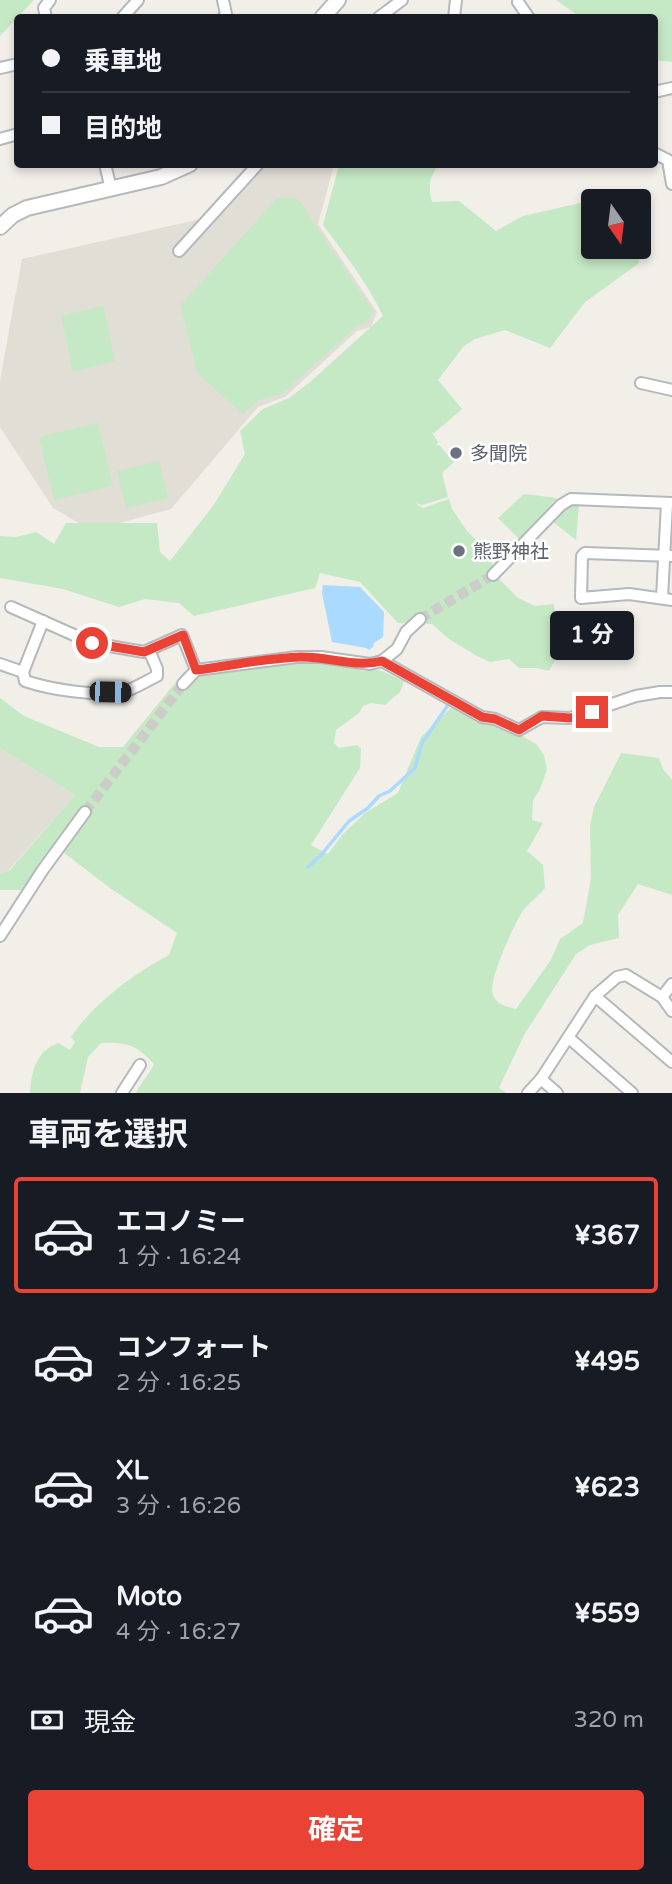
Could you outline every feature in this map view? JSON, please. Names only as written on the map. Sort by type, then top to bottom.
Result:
[{"type":"street","points":[[126,14],[138,0]]},
{"type":"street","points":[[326,14],[338,0]]},
{"type":"street","points":[[383,14],[402,0]]},
{"type":"street","points":[[518,2],[526,14]]},
{"type":"street","points":[[658,155],[668,160],[672,184]]},
{"type":"street","points":[[106,168],[111,188]]},
{"type":"street","points":[[0,228],[13,215],[27,208],[161,177],[181,168]]},
{"type":"street","points":[[179,251],[254,168]]},
{"type":"street","points":[[641,383],[672,390]]},
{"type":"street","points":[[494,575],[561,505],[571,499],[669,503],[668,556],[667,599],[629,594],[581,598],[582,556],[585,553],[668,556]]},
{"type":"street","points":[[11,607],[92,643],[144,652],[183,635],[196,670]]},
{"type":"street","points":[[183,684],[196,670],[297,657],[321,657],[370,664],[382,661],[397,649],[406,632],[420,619]]},
{"type":"street","points":[[43,621],[23,672],[25,681],[43,687],[72,691],[124,692],[157,676],[149,650]]},
{"type":"street","points":[[382,661],[482,717],[495,719],[519,730],[542,716],[570,718],[622,700],[672,692]]},
{"type":"street","points":[[0,664],[23,672]]},
{"type":"street","points":[[0,936],[42,871],[85,812]]},
{"type":"street","points":[[528,1093],[541,1079],[595,996],[617,977],[626,975],[662,997],[672,1011]]},
{"type":"street","points":[[662,997],[672,984]]},
{"type":"street","points":[[595,996],[672,1062]]},
{"type":"street","points":[[569,1038],[632,1093]]},
{"type":"street","points":[[122,1093],[140,1065]]},
{"type":"street","points":[[541,1079],[557,1093]]},
{"type":"shaded area","points":[[250,168],[333,168],[318,224],[377,312],[371,327],[357,331],[285,397],[258,407],[171,509],[109,526],[82,525],[53,508],[0,427],[0,380],[22,259],[201,219]]},
{"type":"shaded area","points":[[0,748],[75,795],[8,871],[0,873]]},
{"type":"green space","points":[[0,0],[34,0],[21,14],[14,14],[14,21],[0,36]]},
{"type":"green space","points":[[556,0],[672,0],[672,62],[658,60],[658,14],[576,14]]},
{"type":"green space","points":[[338,168],[438,168],[430,182],[432,202],[459,201],[496,231],[523,216],[581,203],[581,259],[640,259],[638,264],[585,302],[550,348],[505,330],[475,339],[464,346],[438,380],[462,409],[432,432],[438,442],[436,446],[439,445],[454,462],[442,473],[448,497],[422,505],[415,503],[423,508],[449,499],[452,509],[467,531],[486,546],[497,577],[518,598],[535,606],[554,604],[557,656],[549,671],[519,668],[509,659],[490,662],[449,639],[432,624],[398,623],[360,582],[320,573],[315,588],[194,616],[179,603],[145,599],[119,607],[63,589],[0,578],[0,536],[16,537],[36,532],[54,544],[66,523],[157,523],[160,552],[170,561],[213,506],[245,454],[240,431],[263,409],[289,398],[309,383],[383,316],[363,280],[323,225]]},
{"type":"green space","points":[[277,198],[298,199],[373,311],[366,323],[358,325],[282,394],[259,400],[243,414],[197,373],[181,305]]},
{"type":"green space","points":[[103,306],[115,361],[73,372],[61,316]]},
{"type":"green space","points":[[98,423],[113,486],[54,500],[39,437]]},
{"type":"green space","points":[[159,461],[168,498],[126,508],[117,471]]},
{"type":"green space","points":[[524,494],[557,498],[520,540],[498,518]]},
{"type":"green space","points":[[570,503],[579,504],[576,540],[553,522]]},
{"type":"green space","points":[[301,661],[337,664],[364,671],[379,670],[404,681],[400,692],[385,705],[371,703],[363,706],[359,713],[336,730],[334,743],[339,748],[357,745],[361,749],[360,768],[311,845],[328,854],[343,834],[365,813],[398,793],[421,737],[455,704],[499,723],[536,744],[544,755],[547,770],[533,800],[532,820],[543,823],[527,851],[543,865],[545,888],[522,912],[502,954],[492,988],[493,995],[500,1003],[516,1009],[551,960],[560,939],[583,923],[591,878],[590,826],[594,807],[621,753],[659,758],[663,769],[672,780],[672,895],[638,884],[618,915],[619,938],[590,945],[576,954],[524,1035],[499,1088],[506,1093],[136,1093],[154,1064],[137,1049],[125,1044],[101,1043],[88,1057],[80,1093],[30,1093],[36,1064],[44,1052],[58,1043],[70,1050],[75,1042],[71,1037],[91,1012],[141,971],[169,955],[177,933],[110,888],[63,852],[85,822],[77,813],[21,890],[0,890],[0,873],[9,871],[75,795],[0,748],[0,698],[24,716],[99,747],[123,747],[184,672]]},
{"type":"water","points":[[323,585],[360,587],[384,612],[383,637],[374,643],[373,647],[369,650],[332,642],[322,593]]},
{"type":"waterway","points":[[308,867],[349,821],[368,808],[379,796],[390,791],[415,768],[422,743],[448,705]]},
{"type":"tunnel","points":[[420,619],[493,575]]},
{"type":"tunnel","points":[[85,812],[183,684]]},
{"type":"place","name":"多聞院","points":[[456,453]]},
{"type":"place","name":"熊野神社","points":[[459,551]]},
{"type":"route","points":[[92,643],[144,652],[183,635],[196,670],[297,657],[321,657],[370,664],[382,661],[482,717],[502,721],[519,730],[542,716],[570,718],[592,712]]}]
